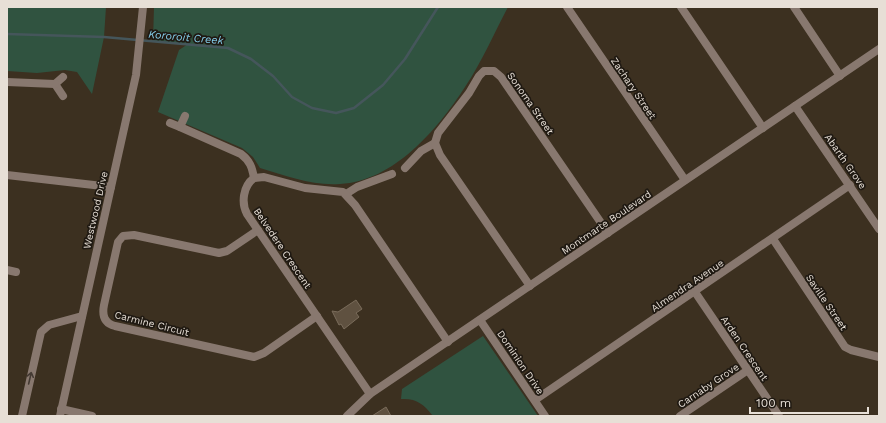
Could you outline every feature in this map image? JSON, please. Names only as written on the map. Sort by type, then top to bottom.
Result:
[{"type":"street","name":"Westwood Drive","points":[[60,413],[136,75],[143,7]]},
{"type":"street","name":"Zachary Street","points":[[567,7],[685,180]]},
{"type":"street","points":[[681,7],[763,128]]},
{"type":"street","points":[[794,7],[840,76]]},
{"type":"street","name":"Montmarte Boulevard","points":[[347,416],[370,394],[795,106],[878,53]]},
{"type":"street","name":"Sonoma Street","points":[[435,143],[438,133],[470,93],[481,73],[487,70],[494,71],[504,81],[608,233]]},
{"type":"street","points":[[7,82],[55,84],[63,77]]},
{"type":"street","points":[[55,84],[63,96]]},
{"type":"street","name":"Abarth Grove","points":[[795,106],[879,229]]},
{"type":"street","points":[[180,127],[185,116]]},
{"type":"street","points":[[170,123],[241,154],[248,159],[252,166],[254,178],[264,177],[305,188],[342,191],[346,194],[448,342]]},
{"type":"street","points":[[405,168],[421,151],[435,143],[440,155],[530,286]]},
{"type":"street","points":[[346,194],[357,187],[392,174]]},
{"type":"street","points":[[7,175],[111,187]]},
{"type":"street","name":"Belvedere Crescent","points":[[254,178],[247,186],[244,205],[258,230],[370,394]]},
{"type":"street","name":"Almendra Avenue","points":[[535,400],[850,185]]},
{"type":"street","name":"Carmine Circuit","points":[[258,230],[227,251],[219,253],[134,235],[123,236],[118,242],[103,310],[106,322],[115,326],[254,357],[264,353],[317,316]]},
{"type":"street","name":"Saville Street","points":[[773,239],[845,347],[879,357]]},
{"type":"street","points":[[7,270],[16,272]]},
{"type":"street","name":"Arden Crescent","points":[[695,292],[779,416]]},
{"type":"street","points":[[22,416],[41,332],[49,325],[82,316]]},
{"type":"street","name":"Dominion Drive","points":[[480,320],[545,416]]},
{"type":"street","name":"Carnaby Grove","points":[[680,416],[748,370]]},
{"type":"street","points":[[60,413],[92,416]]},
{"type":"green space","points":[[7,7],[106,7],[104,37],[92,94],[77,72],[65,70],[37,73],[7,71]]},
{"type":"green space","points":[[154,7],[508,7],[471,77],[454,103],[427,136],[396,163],[378,174],[360,181],[330,184],[300,180],[260,168],[253,157],[242,148],[158,112],[179,50],[188,44],[153,41]]},
{"type":"green space","points":[[483,336],[538,416],[433,416],[419,403],[401,399],[402,389]]},
{"type":"building","points":[[356,300],[362,309],[356,313],[359,317],[344,329],[341,324],[339,325],[332,311],[338,312]]},
{"type":"building","points":[[386,407],[391,416],[372,416]]},
{"type":"waterway","name":"Kororoit Creek","points":[[7,34],[104,37],[228,48],[251,59],[273,76],[292,97],[312,108],[336,113],[354,108],[383,85],[405,59],[438,7]]}]
